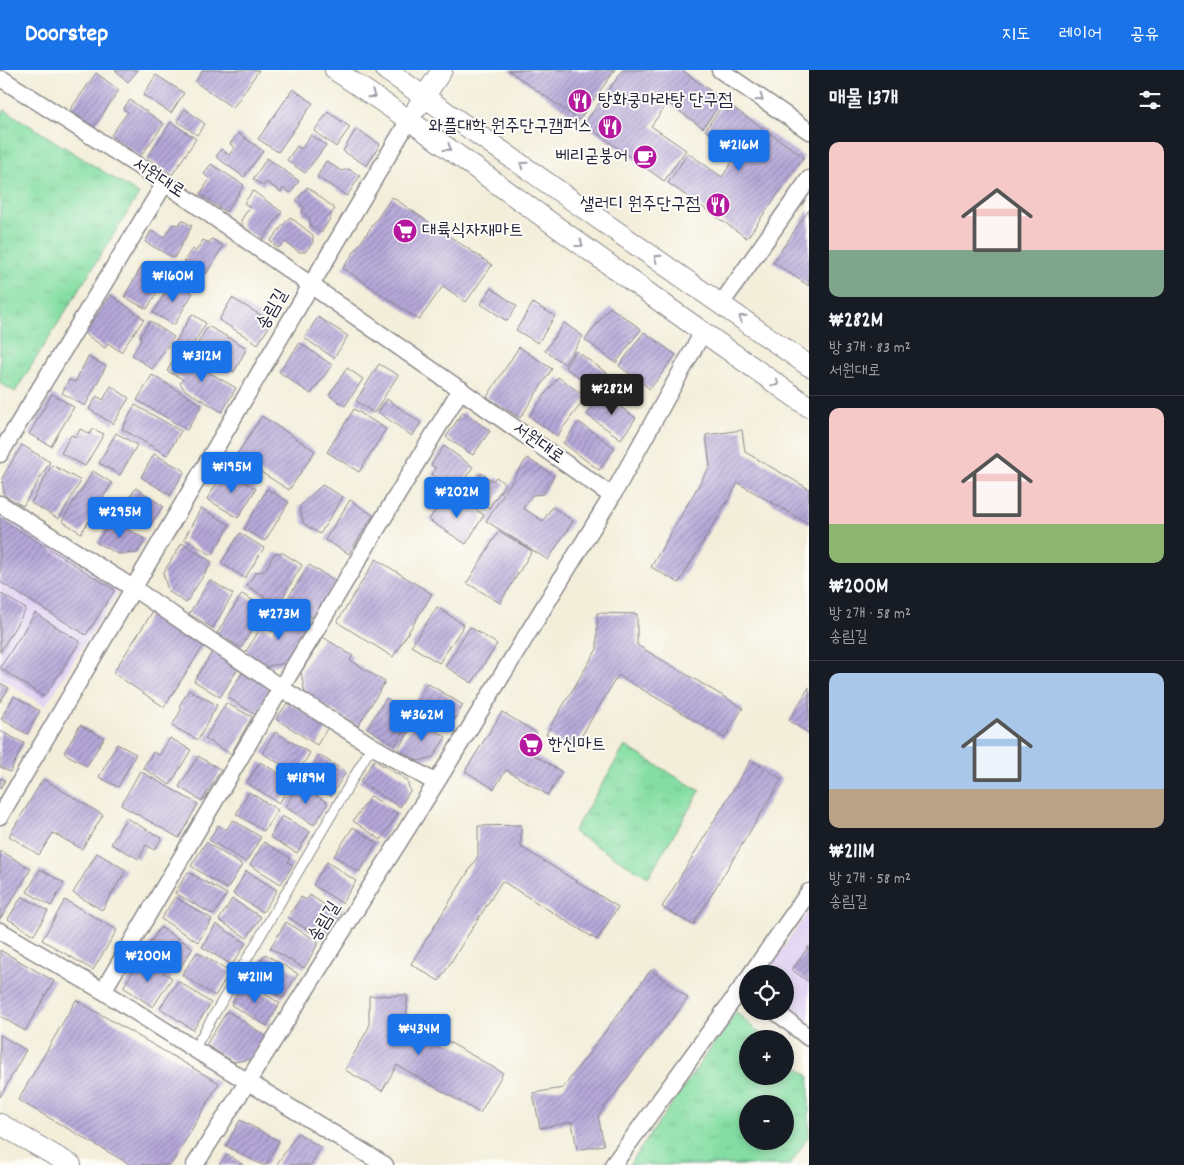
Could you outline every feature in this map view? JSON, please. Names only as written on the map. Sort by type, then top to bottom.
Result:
[{"type":"street","points":[[335,70],[409,120],[809,407]]},
{"type":"street","points":[[386,70],[809,366]]},
{"type":"street","points":[[311,284],[409,120],[442,70]]},
{"type":"street","points":[[720,70],[809,131]]},
{"type":"street","name":"서원대로","points":[[2,77],[165,183],[612,496]]},
{"type":"street","points":[[612,496],[703,332],[809,179]]},
{"type":"street","points":[[0,454],[165,183]]},
{"type":"street","name":"송림길","points":[[0,816],[311,284]]},
{"type":"street","points":[[103,991],[460,389]]},
{"type":"street","name":"송림길","points":[[195,1165],[436,783],[612,496]]},
{"type":"street","points":[[0,504],[133,588],[281,688],[372,746],[436,783]]},
{"type":"street","points":[[759,965],[809,892]]},
{"type":"street","points":[[0,930],[103,991],[194,1050],[385,1165]]},
{"type":"street","points":[[613,1165],[739,993]]},
{"type":"street","points":[[786,1020],[809,1038]]},
{"type":"street","points":[[0,1124],[71,1165]]},
{"type":"lane","points":[[194,1050],[372,746]]},
{"type":"shaded area","points":[[0,511],[121,587],[45,706],[0,678]]},
{"type":"shaded area","points":[[809,910],[809,1028],[794,1016],[794,965],[771,965]]},
{"type":"green space","points":[[5,110],[139,194],[15,392],[0,383],[0,117]]},
{"type":"green space","points":[[625,746],[700,791],[648,877],[573,832]]},
{"type":"green space","points":[[736,1012],[739,1015],[739,1020],[745,1020],[756,1030],[739,1030],[739,1085],[794,1085],[794,1064],[809,1077],[809,1136],[790,1165],[629,1165]]},
{"type":"building","points":[[115,70],[138,70],[128,82]]},
{"type":"building","points":[[203,70],[259,70],[233,108],[195,82]]},
{"type":"building","points":[[508,70],[615,70],[579,120]]},
{"type":"building","points":[[623,70],[682,70],[723,100],[703,128],[668,103],[651,126],[686,150],[664,181],[584,124]]},
{"type":"building","points":[[96,73],[119,90],[94,127],[70,110]]},
{"type":"building","points":[[156,75],[184,93],[171,113],[143,95]]},
{"type":"building","points":[[293,89],[313,103],[278,152],[258,139]]},
{"type":"building","points":[[130,100],[164,124],[140,157],[111,135],[128,112],[123,109]]},
{"type":"building","points":[[725,102],[804,157],[747,238],[668,183],[688,153],[722,177],[738,153],[705,130]]},
{"type":"building","points":[[185,109],[205,124],[197,135],[177,121]]},
{"type":"building","points":[[328,112],[350,127],[336,147],[314,131]]},
{"type":"building","points":[[171,122],[196,139],[172,175],[147,158]]},
{"type":"building","points":[[356,129],[380,144],[367,166],[343,151]]},
{"type":"building","points":[[238,133],[263,151],[244,177],[216,157],[221,149],[229,155],[235,147],[230,144]]},
{"type":"building","points":[[311,135],[326,145],[305,173],[287,160],[297,146],[301,149]]},
{"type":"building","points":[[267,158],[299,181],[290,193],[283,188],[281,192],[266,182],[263,186],[253,179]]},
{"type":"building","points":[[326,161],[341,171],[349,169],[360,176],[347,196],[317,177]]},
{"type":"building","points":[[211,164],[244,185],[226,212],[200,194],[210,179],[204,174]]},
{"type":"building","points":[[308,187],[335,209],[321,233],[310,225],[310,219],[302,212],[304,207],[296,200]]},
{"type":"building","points":[[253,191],[282,212],[261,241],[243,228],[241,220],[250,207],[244,203]]},
{"type":"building","name":"대륙식자재마트","points":[[392,197],[492,265],[466,302],[443,286],[419,320],[343,268]]},
{"type":"building","points":[[809,210],[809,286],[773,262]]},
{"type":"building","points":[[290,217],[313,235],[313,242],[305,252],[299,252],[285,242],[278,248],[270,241]]},
{"type":"building","points":[[182,220],[192,226],[174,258],[145,242],[151,231],[164,238],[172,224],[179,225]]},
{"type":"building","points":[[212,239],[223,246],[206,274],[184,261],[192,249],[196,251],[203,240],[209,243]]},
{"type":"building","points":[[143,264],[166,277],[147,309],[124,297]]},
{"type":"building","points":[[173,280],[193,293],[174,325],[153,313]]},
{"type":"building","points":[[491,288],[517,306],[507,321],[481,304]]},
{"type":"building","points":[[111,295],[144,319],[121,352],[108,343],[105,348],[84,333]]},
{"type":"building","points":[[232,298],[272,322],[258,344],[219,320]]},
{"type":"building","points":[[533,303],[555,316],[538,343],[516,330]]},
{"type":"building","points":[[610,307],[641,329],[616,363],[585,340]]},
{"type":"building","points":[[192,314],[206,323],[188,353],[174,344]]},
{"type":"building","points":[[318,317],[348,336],[334,358],[304,338]]},
{"type":"building","points":[[150,321],[174,337],[152,369],[132,355],[141,341],[140,336]]},
{"type":"building","points":[[564,323],[583,336],[565,364],[545,351]]},
{"type":"building","points":[[208,326],[247,348],[234,372],[194,349]]},
{"type":"building","points":[[644,332],[676,355],[650,389],[619,366]]},
{"type":"building","points":[[300,343],[332,365],[311,394],[279,372]]},
{"type":"building","points":[[519,347],[552,369],[520,418],[487,397]]},
{"type":"building","points":[[576,351],[607,373],[595,389],[565,367]]},
{"type":"building","points":[[177,354],[236,388],[222,412],[185,390],[180,383],[183,379],[167,371]]},
{"type":"building","points":[[88,357],[106,366],[85,406],[62,393],[69,380],[75,382]]},
{"type":"building","points":[[379,364],[398,375],[374,413],[356,401]]},
{"type":"building","points":[[347,368],[363,379],[345,406],[329,395]]},
{"type":"building","points":[[152,375],[202,405],[187,430],[137,400]]},
{"type":"building","points":[[558,377],[586,397],[557,436],[529,416]]},
{"type":"building","points":[[111,386],[129,398],[113,424],[89,409],[97,396],[103,400]]},
{"type":"building","points":[[52,394],[74,407],[51,446],[29,434]]},
{"type":"building","points":[[602,394],[636,418],[621,439],[587,415]]},
{"type":"building","points":[[387,399],[421,423],[412,436],[378,412]]},
{"type":"building","points":[[135,405],[181,431],[167,455],[122,429]]},
{"type":"building","points":[[354,409],[386,429],[359,472],[327,452]]},
{"type":"building","points":[[463,412],[490,431],[473,455],[446,437]]},
{"type":"building","points":[[262,416],[315,451],[289,490],[236,456]]},
{"type":"building","points":[[579,422],[615,448],[599,470],[563,443]]},
{"type":"building","points":[[80,429],[90,434],[93,429],[104,434],[85,466],[61,453],[71,435],[76,437]]},
{"type":"building","points":[[742,430],[745,452],[809,489],[809,524],[738,483],[679,583],[651,567],[710,466],[706,435]]},
{"type":"building","points":[[116,433],[137,445],[120,475],[99,463]]},
{"type":"building","points":[[22,445],[50,462],[23,506],[4,495],[2,478]]},
{"type":"building","points":[[444,446],[473,467],[456,491],[431,474],[436,468],[431,465]]},
{"type":"building","points":[[154,454],[185,471],[170,495],[141,477]]},
{"type":"building","points":[[527,458],[554,476],[543,494],[532,495],[523,508],[543,521],[552,507],[573,521],[548,560],[486,521]]},
{"type":"building","points":[[52,465],[81,481],[59,519],[31,503]]},
{"type":"building","points":[[225,470],[256,489],[238,518],[207,499]]},
{"type":"building","points":[[93,471],[112,483],[81,533],[62,521]]},
{"type":"building","points":[[481,473],[493,481],[496,477],[505,484],[489,508],[463,491],[471,479],[475,483]]},
{"type":"building","points":[[322,485],[343,497],[320,534],[304,524],[299,507]]},
{"type":"building","points":[[136,488],[163,506],[150,525],[123,506]]},
{"type":"building","points":[[267,489],[289,502],[265,541],[244,529]]},
{"type":"building","points":[[443,498],[456,506],[460,500],[484,515],[466,544],[429,520]]},
{"type":"building","points":[[350,500],[373,515],[349,554],[325,540]]},
{"type":"building","points":[[201,508],[230,525],[212,555],[184,539]]},
{"type":"building","points":[[0,518],[115,590],[86,635],[0,582]]},
{"type":"building","points":[[110,519],[145,539],[137,553],[118,554],[97,543]]},
{"type":"building","points":[[499,531],[532,551],[500,603],[467,583]]},
{"type":"building","points":[[240,533],[264,548],[245,578],[221,563]]},
{"type":"building","points":[[182,543],[212,562],[186,603],[168,591],[163,573]]},
{"type":"building","points":[[275,553],[283,553],[302,565],[278,605],[247,586],[256,572],[264,571]]},
{"type":"building","points":[[376,559],[432,594],[393,657],[337,622]]},
{"type":"building","points":[[309,565],[337,582],[313,619],[286,601]]},
{"type":"building","points":[[210,580],[233,594],[213,628],[189,614]]},
{"type":"building","points":[[0,593],[26,609],[0,652]]},
{"type":"building","points":[[242,594],[265,608],[241,648],[217,633]]},
{"type":"building","points":[[287,607],[313,623],[288,663],[262,667],[243,656],[262,626],[272,632]]},
{"type":"building","points":[[437,607],[464,625],[439,663],[411,646]]},
{"type":"building","points":[[153,611],[204,645],[164,707],[113,673]]},
{"type":"building","points":[[35,613],[80,642],[44,697],[0,668]]},
{"type":"building","points":[[597,613],[637,614],[637,645],[743,708],[724,738],[618,675],[573,750],[546,734],[597,649]]},
{"type":"building","points":[[470,627],[497,644],[472,683],[445,666]]},
{"type":"building","points":[[323,637],[353,656],[350,660],[385,682],[358,726],[305,693],[301,672]]},
{"type":"building","points":[[213,651],[239,667],[220,697],[194,681]]},
{"type":"building","points":[[244,670],[269,686],[268,696],[256,715],[227,697]]},
{"type":"building","points":[[0,683],[9,688],[0,702]]},
{"type":"building","points":[[427,683],[463,705],[449,729],[412,707]]},
{"type":"building","points":[[809,687],[809,733],[789,721]]},
{"type":"building","points":[[189,690],[217,705],[198,740],[172,726],[182,708],[179,706]]},
{"type":"building","points":[[14,696],[40,711],[27,734],[1,719]]},
{"type":"building","points":[[386,698],[414,716],[395,745],[367,728]]},
{"type":"building","points":[[288,702],[328,727],[317,745],[276,719]]},
{"type":"building","points":[[226,703],[252,717],[231,754],[205,739]]},
{"type":"building","points":[[502,712],[537,733],[526,750],[562,772],[548,795],[506,770],[494,789],[465,771]]},
{"type":"building","points":[[417,719],[446,737],[433,757],[418,761],[398,749]]},
{"type":"building","points":[[80,725],[104,738],[87,766],[64,753]]},
{"type":"building","points":[[0,731],[24,743],[10,772],[0,767]]},
{"type":"building","points":[[275,732],[310,753],[297,774],[262,753]]},
{"type":"building","points":[[170,738],[191,750],[170,785],[143,768],[153,752],[159,755]]},
{"type":"building","points":[[117,744],[136,754],[118,787],[99,777]]},
{"type":"building","points":[[319,755],[346,772],[331,796],[304,779]]},
{"type":"building","points":[[198,756],[221,770],[202,801],[179,787]]},
{"type":"building","points":[[374,760],[407,780],[410,791],[400,807],[360,782]]},
{"type":"building","points":[[751,760],[782,779],[693,925],[662,907]]},
{"type":"building","points":[[260,762],[293,782],[279,803],[247,783]]},
{"type":"building","points":[[140,771],[198,804],[179,838],[121,805]]},
{"type":"building","points":[[0,778],[5,780],[0,789]]},
{"type":"building","points":[[43,779],[103,815],[82,849],[53,833],[39,855],[9,836]]},
{"type":"building","points":[[299,784],[328,803],[314,825],[285,807]]},
{"type":"building","points":[[249,792],[278,810],[264,831],[236,814]]},
{"type":"building","points":[[371,796],[398,814],[381,840],[353,821]]},
{"type":"building","points":[[282,816],[310,832],[297,853],[270,837]]},
{"type":"building","points":[[126,818],[162,838],[154,850],[146,845],[139,859],[111,844]]},
{"type":"building","points":[[233,820],[261,837],[246,862],[209,840],[218,825],[226,830]]},
{"type":"building","points":[[521,825],[521,847],[618,907],[597,940],[502,881],[439,981],[411,964],[478,856],[478,826]]},
{"type":"building","points":[[353,827],[377,843],[359,872],[334,856]]},
{"type":"building","points":[[206,842],[242,865],[227,889],[191,866]]},
{"type":"building","points":[[264,842],[290,858],[288,862],[293,865],[281,884],[250,865]]},
{"type":"building","points":[[1,851],[31,869],[0,919],[0,853]]},
{"type":"building","points":[[97,853],[126,870],[102,910],[73,893]]},
{"type":"building","points":[[327,862],[356,881],[342,903],[313,885]]},
{"type":"building","points":[[40,869],[64,883],[51,906],[27,892]]},
{"type":"building","points":[[246,871],[277,890],[263,912],[233,894]]},
{"type":"building","points":[[188,872],[227,894],[214,915],[175,893]]},
{"type":"building","points":[[310,895],[326,906],[328,903],[341,911],[323,940],[288,917],[301,897],[306,900]]},
{"type":"building","points":[[22,896],[48,911],[34,935],[8,919]]},
{"type":"building","points":[[175,897],[212,919],[198,942],[161,919]]},
{"type":"building","points":[[232,899],[261,917],[247,938],[219,920]]},
{"type":"building","points":[[65,900],[117,930],[93,970],[42,940]]},
{"type":"building","points":[[286,922],[319,942],[304,968],[270,948]]},
{"type":"building","points":[[216,924],[246,943],[232,965],[202,947]]},
{"type":"building","points":[[160,927],[193,948],[178,971],[145,951]]},
{"type":"building","points":[[809,946],[809,982],[794,971],[794,967]]},
{"type":"building","points":[[0,950],[54,981],[25,1031],[0,1016]]},
{"type":"building","points":[[197,952],[230,972],[215,996],[182,975]]},
{"type":"building","points":[[265,954],[298,974],[283,998],[250,978]]},
{"type":"building","points":[[142,959],[172,978],[153,1007],[123,987]]},
{"type":"building","points":[[651,970],[688,998],[598,1116],[604,1145],[577,1150],[572,1122],[540,1128],[533,1093],[563,1088]]},
{"type":"building","points":[[178,981],[211,1003],[193,1030],[160,1008]]},
{"type":"building","points":[[244,982],[280,1003],[267,1026],[231,1005]]},
{"type":"building","points":[[407,995],[407,1018],[503,1073],[480,1113],[397,1065],[382,1091],[345,1070],[369,1027],[369,996]]},
{"type":"building","points":[[76,1000],[219,1083],[171,1165],[131,1165],[18,1100]]},
{"type":"building","points":[[227,1011],[266,1036],[252,1059],[234,1062],[206,1045]]},
{"type":"building","points":[[0,1035],[26,1050],[0,1097]]},
{"type":"building","points":[[240,1120],[279,1141],[266,1165],[262,1165],[226,1146]]},
{"type":"building","points":[[298,1133],[321,1148],[310,1165],[277,1164]]},
{"type":"building","points":[[228,1154],[243,1165],[219,1165]]},
{"type":"place","name":"탕화쿵마라탕 단구점","points":[[580,101]]},
{"type":"place","name":"와플대학 원주단구캠퍼스","points":[[610,127]]},
{"type":"place","name":"베리굳붕어","points":[[645,157]]},
{"type":"place","name":"샐러디 원주단구점","points":[[718,205]]},
{"type":"place","name":"대륙식자재마트","points":[[405,231]]},
{"type":"place","name":"한신마트","points":[[531,745]]}]
